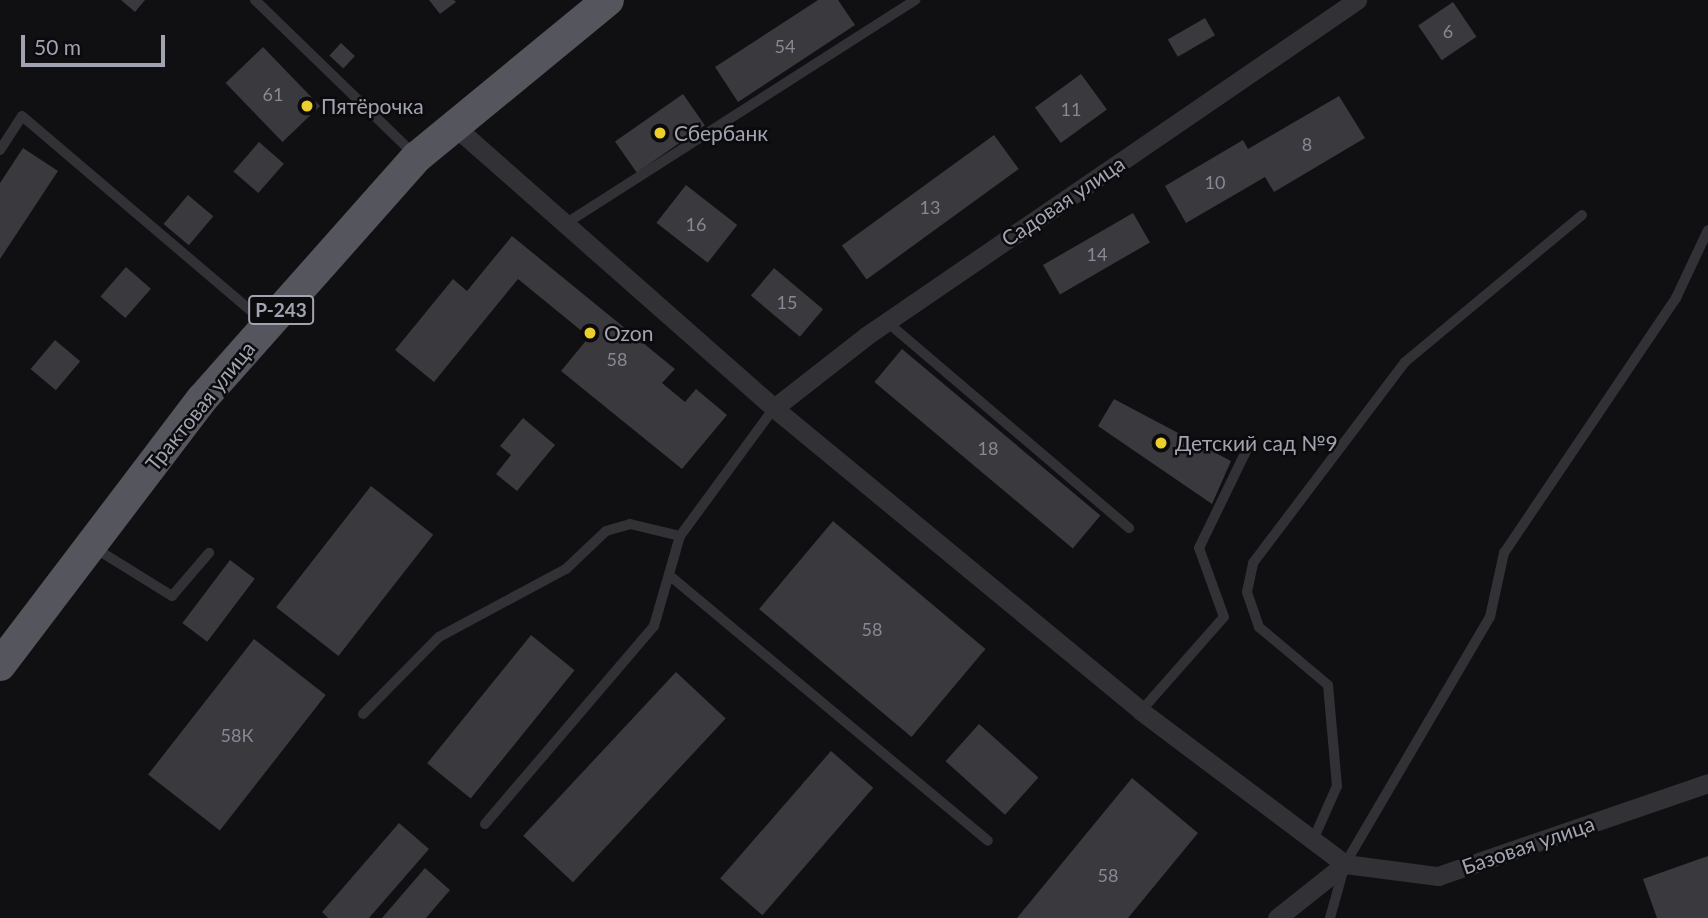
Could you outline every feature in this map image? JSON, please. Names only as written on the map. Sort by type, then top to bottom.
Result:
[{"type":"highway","name":"Трактовая улица","points":[[0,665],[202,399],[417,157],[452,124],[608,0]]},
{"type":"street","name":"Садовая улица","points":[[774,408],[887,322],[1357,0]]},
{"type":"street","points":[[452,124],[774,408],[1141,711],[1345,864],[1277,918]]},
{"type":"street","name":"Базовая улица","points":[[1345,864],[1438,876],[1708,783]]},
{"type":"lane","points":[[255,0],[417,157]]},
{"type":"lane","points":[[565,224],[915,0]]},
{"type":"lane","points":[[0,150],[22,117],[268,324]]},
{"type":"lane","points":[[1313,840],[1337,786],[1328,685],[1259,627],[1247,592],[1253,562],[1405,362],[1582,215]]},
{"type":"lane","points":[[1330,918],[1345,864],[1490,617],[1504,553],[1676,298],[1708,230]]},
{"type":"lane","points":[[887,322],[1129,528]]},
{"type":"lane","points":[[485,824],[654,626],[680,536],[774,408]]},
{"type":"lane","points":[[1141,711],[1224,617],[1199,548],[1248,447]]},
{"type":"lane","points":[[363,714],[439,637],[566,569],[606,531],[630,524],[680,536]]},
{"type":"lane","points":[[91,545],[172,596],[209,554]]},
{"type":"lane","points":[[669,575],[988,841]]},
{"type":"building","points":[[121,0],[145,0],[135,12]]},
{"type":"building","points":[[429,0],[454,0],[456,2],[440,14]]},
{"type":"building","points":[[818,0],[838,0],[855,25],[738,102],[715,67]]},
{"type":"building","points":[[1453,2],[1476,37],[1442,60],[1418,25]]},
{"type":"building","points":[[1205,18],[1215,35],[1178,57],[1168,40]]},
{"type":"building","points":[[341,43],[355,56],[343,68],[329,55]]},
{"type":"building","points":[[263,47],[320,106],[283,142],[226,83]]},
{"type":"building","points":[[1081,74],[1107,110],[1061,143],[1035,108]]},
{"type":"building","name":"Сбербанк","points":[[683,94],[705,125],[637,173],[615,142]]},
{"type":"building","points":[[1339,96],[1365,138],[1274,192],[1265,177],[1186,223],[1165,186],[1243,140],[1248,149]]},
{"type":"building","points":[[994,135],[1019,169],[867,279],[842,246]]},
{"type":"building","points":[[259,142],[284,164],[258,193],[233,171]]},
{"type":"building","points":[[23,148],[58,171],[0,259],[0,183]]},
{"type":"building","points":[[686,185],[737,225],[708,263],[656,223]]},
{"type":"building","points":[[188,195],[213,216],[189,245],[164,224]]},
{"type":"building","points":[[1133,213],[1150,242],[1060,294],[1043,265]]},
{"type":"building","points":[[512,236],[675,369],[662,383],[685,402],[696,389],[727,415],[682,469],[561,371],[589,337],[518,279],[434,382],[395,350],[453,279],[467,291]]},
{"type":"building","points":[[126,267],[151,289],[125,318],[100,296]]},
{"type":"building","points":[[774,268],[823,309],[800,337],[751,296]]},
{"type":"building","points":[[55,340],[80,361],[56,390],[31,369]]},
{"type":"building","points":[[902,349],[1100,515],[1073,548],[874,382]]},
{"type":"building","name":"Детский сад №9","points":[[1114,399],[1231,461],[1212,504],[1098,426]]},
{"type":"building","points":[[523,418],[555,445],[517,491],[496,474],[511,455],[500,446]]},
{"type":"building","points":[[371,486],[433,535],[338,656],[276,607]]},
{"type":"building","points":[[833,521],[985,649],[912,737],[759,609]]},
{"type":"building","points":[[230,560],[255,579],[207,642],[182,623]]},
{"type":"building","points":[[531,635],[575,670],[471,798],[427,763]]},
{"type":"building","points":[[254,639],[326,695],[220,831],[148,775]]},
{"type":"building","points":[[676,672],[726,718],[573,882],[523,836]]},
{"type":"building","points":[[979,724],[1038,778],[1005,815],[946,761]]},
{"type":"building","points":[[831,751],[873,788],[762,915],[720,879]]},
{"type":"building","points":[[1132,778],[1198,833],[1128,918],[1017,918]]},
{"type":"building","points":[[399,823],[429,849],[369,918],[328,918],[322,912]]},
{"type":"building","points":[[1708,856],[1708,918],[1657,918],[1643,879]]},
{"type":"building","points":[[425,868],[450,890],[426,918],[382,918]]},
{"type":"place","name":"Пятёрочка","points":[[307,106]]},
{"type":"place","name":"Сбербанк","points":[[660,133]]},
{"type":"place","name":"Ozon","points":[[590,333]]},
{"type":"place","name":"Детский сад №9","points":[[1161,443]]}]
